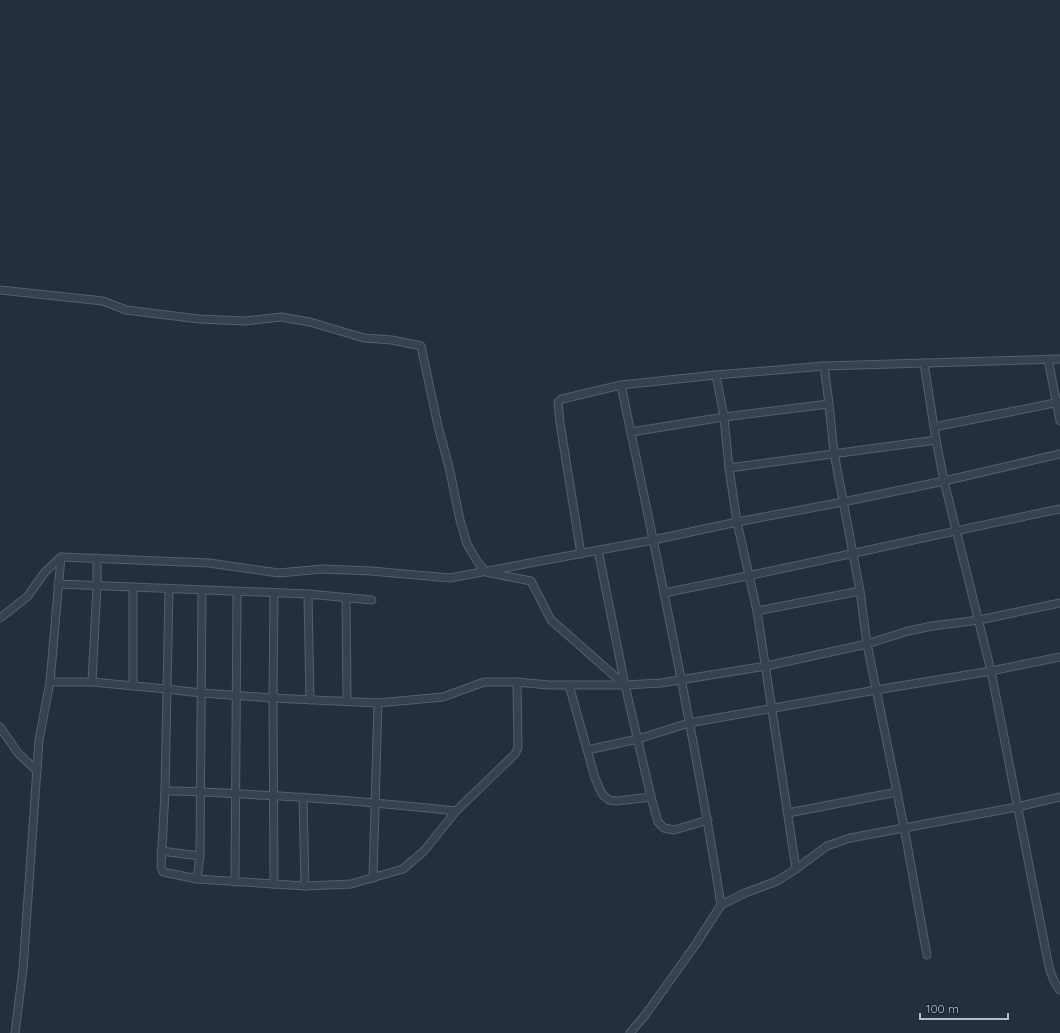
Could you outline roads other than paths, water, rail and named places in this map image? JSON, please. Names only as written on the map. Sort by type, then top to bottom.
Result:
[{"type":"street","points":[[0,290],[103,301],[126,310],[200,319],[245,321],[281,317],[310,322],[364,338],[392,340],[421,346],[460,520],[467,544],[477,561],[486,572],[531,581],[551,620],[625,685]]},
{"type":"street","points":[[1048,359],[1058,402],[1060,420]]},
{"type":"street","points":[[581,554],[560,423],[558,402],[562,399],[621,385],[824,366],[1060,359]]},
{"type":"street","points":[[924,362],[944,481],[991,671],[1048,962],[1057,987],[1060,990]]},
{"type":"street","points":[[824,366],[834,453],[860,591],[867,644],[904,827],[927,955]]},
{"type":"street","points":[[716,375],[724,417],[729,468],[737,522],[757,611],[766,666],[796,869]]},
{"type":"street","points":[[621,385],[664,593],[708,820],[721,905]]},
{"type":"street","points":[[934,427],[1058,402]]},
{"type":"street","points":[[631,432],[724,417],[829,404]]},
{"type":"street","points":[[729,468],[936,440]]},
{"type":"street","points":[[0,618],[26,597],[45,572],[61,557],[209,562],[279,573],[350,570],[450,578],[581,554],[843,502],[944,481],[1060,454]]},
{"type":"street","points":[[664,593],[955,530],[1060,509]]},
{"type":"street","points":[[598,550],[625,685],[658,822],[664,828],[674,830],[708,820]]},
{"type":"street","points":[[15,1033],[23,969],[39,740],[50,682],[61,557]]},
{"type":"street","points":[[92,682],[97,558]]},
{"type":"street","points":[[58,584],[308,594],[372,600]]},
{"type":"street","points":[[133,587],[133,686]]},
{"type":"street","points":[[169,589],[165,791],[161,851],[161,867],[163,872],[197,880],[305,886],[351,884],[403,870],[424,851],[456,811],[515,754],[518,748],[517,682]]},
{"type":"street","points":[[197,880],[200,856],[202,590]]},
{"type":"street","points":[[757,611],[860,591]]},
{"type":"street","points":[[235,882],[237,592]]},
{"type":"street","points":[[274,593],[274,884]]},
{"type":"street","points":[[308,594],[310,700]]},
{"type":"street","points":[[346,598],[347,701]]},
{"type":"street","points":[[50,682],[92,682],[237,696],[378,703],[444,697],[484,682],[517,682],[549,685],[625,685],[661,683],[766,666],[867,644],[920,628],[979,620],[1060,603]]},
{"type":"street","points":[[587,750],[638,739],[689,723],[1060,658]]},
{"type":"street","points":[[569,685],[595,778],[602,794],[608,800],[617,801],[651,797]]},
{"type":"street","points":[[373,878],[378,703]]},
{"type":"street","points":[[0,727],[18,753],[37,771]]},
{"type":"street","points":[[165,791],[200,791],[274,795],[374,802],[456,811]]},
{"type":"street","points":[[788,813],[897,792]]},
{"type":"street","points":[[303,797],[305,886]]},
{"type":"street","points":[[630,1033],[646,1014],[692,950],[721,905],[745,893],[777,881],[827,846],[850,838],[1017,807],[1060,797]]},
{"type":"street","points":[[161,851],[200,856]]}]
